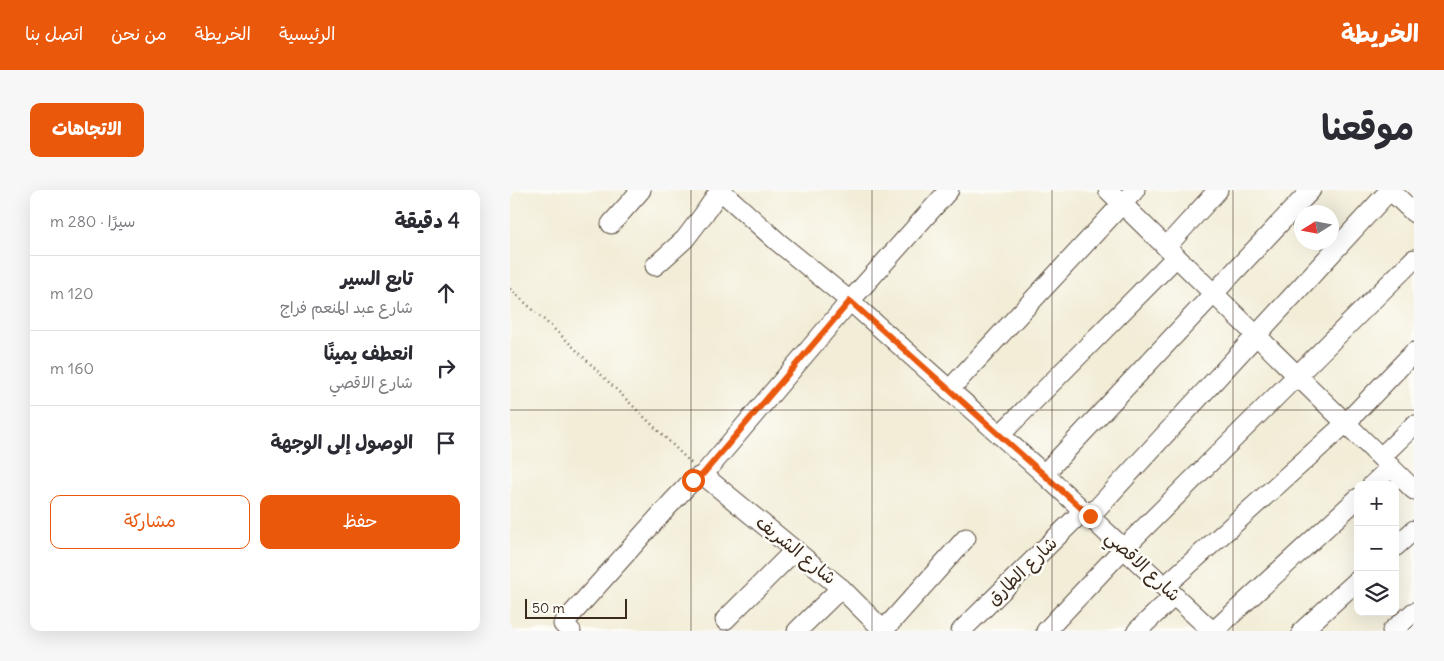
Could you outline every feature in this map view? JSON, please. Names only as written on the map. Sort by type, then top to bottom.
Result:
[{"type":"street","points":[[611,224],[641,190]]},
{"type":"street","points":[[655,266],[685,239],[720,190]]},
{"type":"street","name":"شارع الاقصي","points":[[720,190],[778,242],[850,301],[1044,474],[1213,631]]},
{"type":"street","points":[[563,629],[672,502],[693,480],[703,474],[850,301],[949,190]]},
{"type":"street","points":[[1108,190],[1414,490]]},
{"type":"street","points":[[949,390],[1135,190]]},
{"type":"street","points":[[1000,435],[1171,252],[1218,190]]},
{"type":"street","points":[[1044,474],[1311,190]]},
{"type":"street","points":[[1390,190],[1414,213]]},
{"type":"street","name":"شارع الطارق","points":[[961,631],[1087,513],[1256,336],[1390,190]]},
{"type":"street","points":[[1046,631],[1124,548],[1414,259]]},
{"type":"street","points":[[1137,631],[1169,592],[1346,423],[1414,352]]},
{"type":"street","points":[[1374,481],[1386,462],[1414,425]]},
{"type":"street","name":"شارع الشريف","points":[[703,474],[841,588],[883,631]]},
{"type":"street","points":[[1213,631],[1354,502]]},
{"type":"street","points":[[1399,543],[1414,530]]},
{"type":"street","points":[[883,631],[966,538]]},
{"type":"street","points":[[725,620],[795,550]]},
{"type":"street","points":[[1302,631],[1354,584]]},
{"type":"street","points":[[797,631],[841,588]]},
{"type":"street","points":[[1392,631],[1414,612]]},
{"type":"path","points":[[510,289],[564,338],[703,474]]},
{"type":"route","points":[[693,480],[703,474],[850,301],[1090,516]]}]
